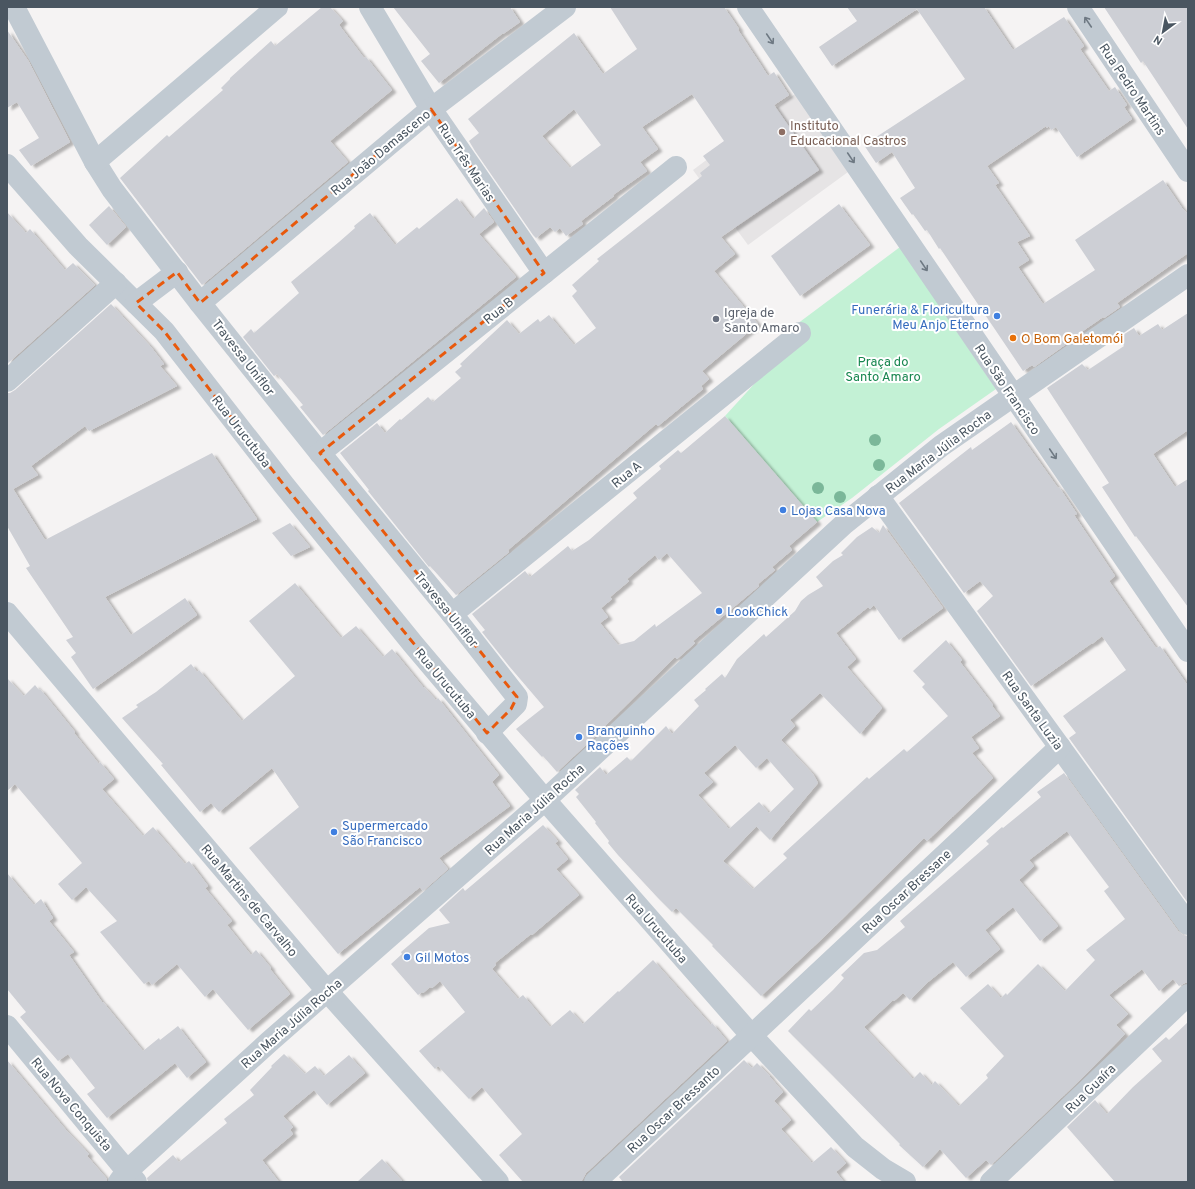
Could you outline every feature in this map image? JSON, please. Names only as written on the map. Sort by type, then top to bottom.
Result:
[{"type":"street","name":"Travessa Uniflor","points":[[14,7],[96,162],[112,189],[200,303],[452,614],[517,698],[516,704],[512,709],[487,733]]},
{"type":"street","points":[[96,162],[277,7]]},
{"type":"street","name":"Rua Três Marias","points":[[370,7],[431,109],[544,273]]},
{"type":"street","name":"Rua João Damasceno","points":[[200,303],[431,109],[565,7]]},
{"type":"street","name":"Rua São Francisco","points":[[748,7],[1188,652]]},
{"type":"street","name":"Rua Pedro Martins","points":[[1078,7],[1188,171]]},
{"type":"street","name":"Rua Urucutuba","points":[[7,165],[78,246],[164,331],[284,486],[487,733],[752,1036],[856,1148],[883,1169],[905,1182]]},
{"type":"street","name":"Rua B","points":[[320,453],[676,167]]},
{"type":"street","points":[[136,303],[177,272]]},
{"type":"street","name":"Rua Maria Júlia Rocha","points":[[127,1178],[268,1042],[545,800],[844,524],[941,446],[1188,275]]},
{"type":"street","points":[[7,381],[116,283]]},
{"type":"street","name":"Rua A","points":[[452,614],[800,334]]},
{"type":"street","name":"Rua Santa Luzia","points":[[878,496],[1188,924]]},
{"type":"street","name":"Rua Martins de Carvalho","points":[[7,613],[327,991],[498,1182]]},
{"type":"street","name":"Rua Oscar Bressane","points":[[752,1036],[1060,747]]},
{"type":"street","name":"Rua Guaíra","points":[[991,1182],[1188,995]]},
{"type":"street","name":"Rua Nova Conquista","points":[[7,1026],[127,1178]]},
{"type":"street","name":"Rua Oscar Bressanto","points":[[595,1182],[752,1036]]},
{"type":"highlighted area","points":[[431,109],[544,273],[320,453],[517,697],[511,709],[487,733],[284,485],[164,331],[136,303],[177,272],[200,303]]},
{"type":"shaded area","name":"Instituto Educacional Castros","points":[[795,94],[848,172],[748,245],[693,170]]},
{"type":"green space","name":"Praça do Santo Amaro","points":[[900,247],[996,389],[939,429],[852,498],[817,522],[725,416],[768,369],[797,324]]},
{"type":"building","points":[[322,7],[330,7],[343,21],[339,25],[364,58],[366,57],[392,90],[330,141],[348,162],[202,285],[120,178],[167,135],[169,137],[223,90],[221,88],[230,78],[271,41],[275,46]]},
{"type":"building","points":[[393,7],[510,7],[520,22],[503,33],[439,83],[421,61],[430,54]]},
{"type":"building","points":[[610,7],[724,7],[768,76],[774,72],[789,95],[774,105],[819,170],[721,237],[735,254],[714,271],[758,324],[702,371],[709,379],[701,386],[703,389],[658,426],[656,424],[508,550],[509,552],[456,595],[430,566],[429,567],[368,491],[369,490],[340,453],[377,423],[385,433],[428,397],[433,402],[461,378],[455,372],[462,366],[460,364],[507,320],[519,334],[538,319],[540,322],[549,315],[574,345],[596,328],[572,296],[577,291],[572,285],[599,261],[597,259],[702,176],[700,173],[710,165],[703,156],[724,141],[692,94],[642,127],[658,149],[640,162],[647,171],[613,195],[614,196],[581,221],[583,224],[566,236],[560,228],[555,232],[550,227],[536,238],[469,141],[479,133],[468,119],[574,33],[603,74],[637,49]],"holes":[[[574,109],[601,145],[570,168],[542,136]]]},
{"type":"building","points":[[847,7],[984,7],[1013,50],[1064,17],[1084,46],[1080,49],[1109,91],[1115,87],[1127,105],[1124,107],[1132,119],[1077,157],[1056,127],[1051,130],[1049,126],[1047,128],[1046,126],[987,166],[999,183],[995,185],[1030,236],[1017,242],[1029,260],[1018,267],[1043,304],[1095,270],[1075,240],[1163,180],[1182,208],[1188,214],[1188,253],[1117,303],[1120,307],[1064,344],[1065,345],[1034,367],[1032,365],[1023,371],[940,248],[939,249],[927,230],[925,231],[900,198],[915,188],[892,152],[876,163],[864,145],[965,79],[917,9],[832,66],[819,47],[857,21]]},
{"type":"building","points":[[1104,7],[1188,7],[1188,129],[1143,61],[1141,63]]},
{"type":"building","points":[[7,30],[29,62],[70,142],[31,166],[19,150],[39,138],[17,102],[7,108]]},
{"type":"building","points":[[457,198],[473,219],[484,208],[494,222],[479,234],[516,277],[323,435],[300,407],[303,405],[277,374],[274,376],[243,337],[251,329],[254,333],[299,293],[291,282],[339,242],[355,228],[354,226],[370,213],[395,245],[417,227],[419,229]]},
{"type":"building","points":[[839,204],[870,245],[800,296],[771,256]]},
{"type":"building","points":[[109,206],[126,227],[107,245],[89,225]]},
{"type":"building","points":[[7,212],[26,233],[30,229],[65,270],[73,263],[95,285],[7,364]]},
{"type":"building","points":[[111,304],[151,347],[164,364],[160,366],[177,386],[89,431],[85,426],[31,466],[38,475],[13,489],[45,540],[212,453],[257,519],[105,597],[131,635],[185,598],[197,615],[93,689],[71,657],[76,653],[66,640],[73,637],[26,568],[30,566],[7,526],[7,393],[15,390]]},
{"type":"building","points":[[1188,313],[1188,430],[1153,454],[1175,487],[1188,479],[1188,607],[1136,536],[1135,537],[1102,487],[1109,483],[1047,388],[1082,364],[1088,370],[1124,346],[1118,338],[1134,328],[1139,336],[1158,324],[1162,330]]},
{"type":"building","points":[[725,416],[817,522],[789,546],[792,550],[772,567],[775,570],[758,584],[759,586],[693,641],[695,643],[677,659],[675,657],[603,729],[557,772],[516,729],[544,707],[482,632],[485,630],[472,614],[525,571],[530,577],[568,546],[572,551],[589,540],[637,498],[633,493],[661,469],[659,466],[678,450],[681,453]],"holes":[[[667,553],[702,593],[656,627],[655,624],[634,641],[618,645],[600,623],[608,617],[601,608],[612,599],[610,597],[629,581],[627,579],[655,555],[659,560]]]},
{"type":"building","points":[[1011,422],[1077,514],[1074,515],[1115,576],[1109,581],[1156,648],[1160,646],[1188,686],[1188,903],[1069,738],[1076,733],[1063,716],[1126,670],[1102,636],[1031,686],[977,611],[993,596],[980,581],[964,593],[899,503],[971,447],[972,450]]},
{"type":"building","points":[[290,523],[310,547],[291,556],[272,533]]},
{"type":"building","points":[[883,525],[943,608],[899,640],[874,605],[870,609],[868,607],[836,633],[856,659],[847,667],[882,708],[860,734],[820,693],[790,720],[795,726],[781,740],[813,774],[818,783],[770,840],[756,826],[723,861],[753,889],[787,858],[783,854],[867,777],[869,779],[904,749],[907,752],[948,716],[922,687],[925,684],[913,671],[946,640],[962,660],[960,662],[1000,716],[971,737],[979,748],[972,753],[993,778],[927,841],[924,838],[827,934],[761,996],[676,908],[672,912],[618,855],[608,843],[609,841],[595,823],[596,822],[576,797],[579,794],[575,790],[600,767],[606,775],[627,757],[631,761],[666,726],[672,734],[699,706],[694,700],[706,690],[705,689],[722,674],[725,678],[737,659],[764,634],[766,637],[795,611],[801,601],[808,595],[823,586],[816,577],[833,561],[843,555],[841,553],[857,537],[872,527],[879,533]],"holes":[[[735,745],[756,768],[767,758],[794,789],[764,818],[769,813],[759,802],[729,829],[698,795],[713,782],[704,773]]]},
{"type":"building","points":[[295,583],[341,638],[356,626],[383,657],[392,649],[423,687],[436,700],[438,698],[499,775],[492,782],[510,806],[439,858],[448,869],[423,891],[420,887],[338,954],[249,848],[299,807],[272,768],[219,812],[211,803],[200,812],[161,765],[163,764],[122,718],[138,707],[136,705],[156,692],[191,664],[197,672],[199,670],[242,721],[295,676],[249,621]]},
{"type":"building","points":[[7,678],[24,696],[35,685],[39,690],[40,689],[99,764],[100,762],[114,779],[102,789],[143,836],[153,827],[185,864],[189,861],[208,886],[205,888],[232,921],[227,925],[251,955],[256,950],[290,994],[248,1030],[213,989],[205,997],[177,964],[152,985],[149,981],[144,984],[100,932],[117,921],[86,887],[72,900],[58,884],[82,863],[15,784],[7,791]]},
{"type":"building","points":[[1064,773],[1178,931],[1183,935],[1188,936],[1188,983],[1179,986],[1173,979],[1159,991],[1142,969],[1109,995],[1128,1014],[1116,1025],[1125,1034],[1083,1077],[991,1165],[986,1160],[966,1178],[940,1149],[923,1167],[899,1145],[900,1144],[788,1031],[809,1009],[811,1011],[833,990],[844,978],[841,975],[864,953],[877,950],[905,927],[900,921],[989,844],[986,841],[1041,797],[1037,792]],"holes":[[[1067,831],[1109,887],[1104,891],[1125,919],[1086,950],[1095,960],[1065,991],[1038,964],[1007,995],[1006,993],[1001,998],[988,984],[960,1008],[1004,1056],[986,1075],[988,1078],[959,1106],[935,1081],[932,1085],[920,1072],[913,1079],[864,1027],[893,1000],[894,1001],[903,993],[910,1000],[928,982],[953,962],[966,977],[1000,949],[985,930],[1013,907],[1040,941],[1058,926],[1019,880],[1034,866],[1029,860]]]},
{"type":"building","points":[[543,825],[558,841],[555,843],[568,859],[556,869],[579,895],[532,935],[531,934],[495,963],[496,965],[492,969],[518,999],[523,995],[550,1027],[570,1010],[583,1024],[653,960],[727,1041],[586,1173],[581,1182],[523,1182],[499,1155],[522,1134],[482,1087],[469,1099],[438,1066],[435,1069],[419,1051],[465,1012],[440,981],[432,988],[430,987],[418,995],[391,964],[402,954],[401,952],[429,928],[450,923],[439,910],[463,888],[465,891]]},
{"type":"building","points":[[7,873],[34,905],[41,899],[53,918],[49,921],[74,952],[69,955],[102,1002],[143,1051],[159,1038],[160,1040],[178,1026],[206,1062],[187,1078],[175,1063],[107,1118],[87,1094],[95,1088],[68,1054],[58,1061],[20,1017],[26,1012],[7,989]]},
{"type":"building","points":[[1188,1022],[1188,1182],[1115,1182],[1067,1127],[1095,1100],[1107,1114],[1133,1087],[1162,1061],[1152,1049],[1166,1037],[1169,1040]]},
{"type":"building","points":[[284,1054],[305,1074],[315,1066],[324,1076],[349,1055],[365,1073],[327,1105],[314,1090],[283,1116],[293,1127],[290,1130],[293,1134],[262,1160],[279,1182],[148,1182],[147,1178],[173,1155],[179,1162],[227,1123],[224,1119],[254,1095],[250,1090],[272,1067],[271,1066]]},
{"type":"building","points":[[7,1060],[66,1130],[89,1154],[87,1156],[107,1179],[107,1182],[7,1182]]},
{"type":"building","points":[[744,1060],[752,1068],[757,1063],[783,1092],[774,1101],[791,1120],[781,1129],[812,1163],[831,1147],[846,1163],[836,1172],[844,1182],[623,1182],[619,1177]]},
{"type":"building","points":[[382,1159],[403,1182],[357,1182]]},
{"type":"place","name":"Instituto Educacional Castros","points":[[782,132]]},
{"type":"place","name":"Funerária & Floricultura Meu Anjo Eterno","points":[[997,316]]},
{"type":"place","name":"Igreja de Santo Amaro","points":[[716,319]]},
{"type":"place","name":"O Bom Galetomói","points":[[1013,338]]},
{"type":"place","name":"Lojas Casa Nova","points":[[783,510]]},
{"type":"place","name":"LookChick","points":[[719,611]]},
{"type":"place","name":"Branquinho Rações","points":[[579,737]]},
{"type":"place","name":"Supermercado São Francisco","points":[[334,832]]},
{"type":"place","name":"Gil Motos","points":[[407,957]]}]
